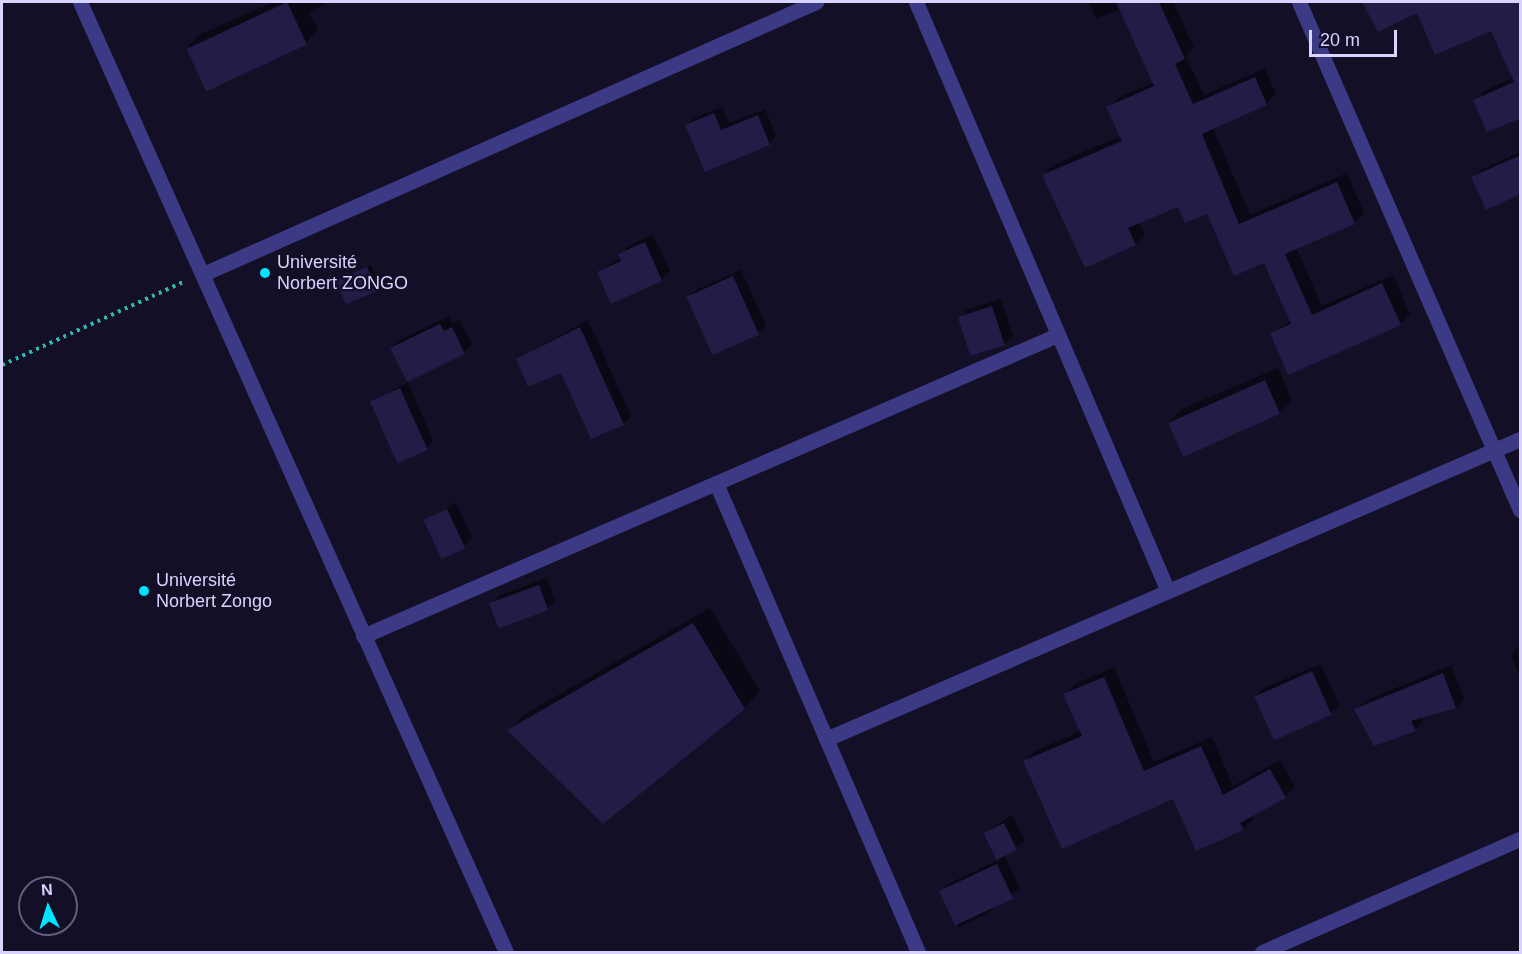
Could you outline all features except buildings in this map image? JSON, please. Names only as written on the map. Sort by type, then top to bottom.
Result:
[{"type":"street","points":[[80,2],[506,952]]},
{"type":"street","points":[[203,274],[816,2]]},
{"type":"street","points":[[916,2],[1055,336],[1167,589]]},
{"type":"street","points":[[1299,2],[1521,510]]},
{"type":"street","points":[[363,636],[1055,336]]},
{"type":"street","points":[[826,739],[1167,589],[1521,439]]},
{"type":"street","points":[[716,483],[918,952]]},
{"type":"street","points":[[1262,952],[1521,839]]},
{"type":"path","points":[[2,364],[203,274]]},
{"type":"place","name":"Université Norbert ZONGO","points":[[265,273]]},
{"type":"place","name":"Université Norbert Zongo","points":[[144,591]]}]
